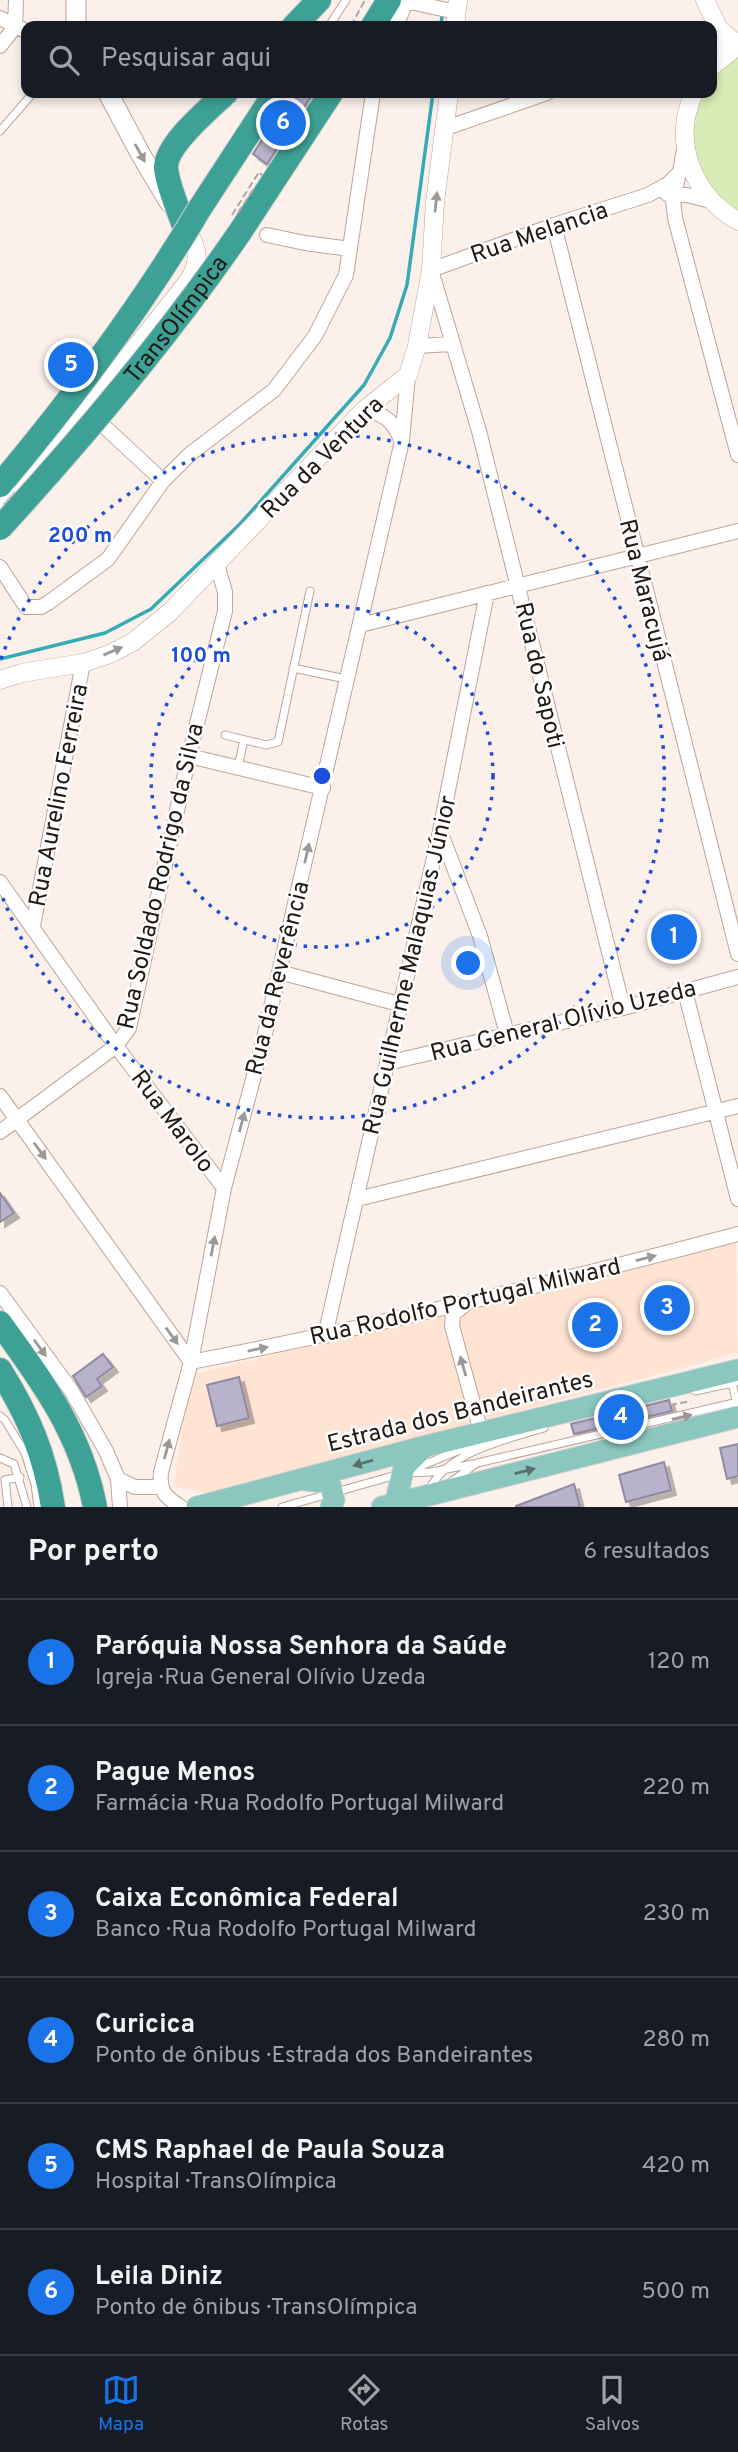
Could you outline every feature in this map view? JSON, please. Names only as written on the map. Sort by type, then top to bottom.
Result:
[{"type":"highway","points":[[303,21],[335,1]]},
{"type":"highway","points":[[321,21],[335,1]]},
{"type":"highway","points":[[193,227],[169,178],[167,159],[183,137],[221,98]]},
{"type":"highway","name":"TransOlímpica","points":[[0,528],[103,412],[202,287],[233,225],[327,98]]},
{"type":"highway","name":"TransOlímpica","points":[[0,485],[82,384],[193,227],[274,102]]},
{"type":"highway","points":[[0,1323],[34,1369],[71,1429],[94,1500]]},
{"type":"highway","points":[[0,1370],[20,1402],[45,1461],[53,1507]]},
{"type":"main road","points":[[76,0],[76,21]]},
{"type":"main road","points":[[111,98],[141,155],[193,227]]},
{"type":"main road","name":"Estrada dos Bandeirantes","points":[[197,1507],[481,1432],[736,1378]]},
{"type":"main road","points":[[426,1446],[410,1460],[391,1506],[438,1499],[738,1407]]},
{"type":"main road","points":[[299,1480],[325,1482],[332,1499]]},
{"type":"street","points":[[16,0],[20,29]]},
{"type":"street","points":[[383,11],[456,13]]},
{"type":"street","points":[[0,19],[20,29]]},
{"type":"street","points":[[717,26],[737,46]]},
{"type":"street","points":[[0,46],[20,29]]},
{"type":"street","points":[[717,42],[737,46]]},
{"type":"street","points":[[717,61],[737,46]]},
{"type":"street","points":[[0,568],[26,607],[48,604],[108,559],[163,481],[183,460],[259,403],[283,381],[315,336],[346,275],[372,98]]},
{"type":"street","points":[[408,375],[431,270],[435,202],[449,98]]},
{"type":"street","points":[[446,128],[533,98]]},
{"type":"street","points":[[692,98],[686,118],[680,172],[681,194],[673,208],[738,455]]},
{"type":"street","points":[[684,137],[692,171],[711,201],[738,221]]},
{"type":"street","name":"Rua Melancia","points":[[431,270],[554,225],[648,195],[668,184],[680,172]]},
{"type":"street","name":"Rua Melancia","points":[[648,195],[681,194],[711,201]]},
{"type":"street","name":"Rua Maracujá","points":[[554,225],[738,954]]},
{"type":"street","points":[[0,511],[85,411],[189,280],[196,267],[198,254],[193,227]]},
{"type":"street","points":[[267,235],[350,249]]},
{"type":"street","name":"Rua do Sapoti","points":[[431,270],[479,431],[623,1008]]},
{"type":"street","points":[[416,346],[452,344]]},
{"type":"street","name":"Rua da Ventura","points":[[0,680],[22,673],[83,663],[133,642],[170,612],[363,410],[408,375]]},
{"type":"street","name":"Rua da Reverência","points":[[161,1487],[161,1472],[191,1362],[224,1188],[323,788],[402,441],[408,375]]},
{"type":"street","points":[[363,410],[384,416],[392,422],[402,441]]},
{"type":"street","points":[[107,429],[163,481]]},
{"type":"street","points":[[360,625],[738,531]]},
{"type":"street","name":"Rua Soldado Rodrigo da Silva","points":[[0,1132],[116,1046],[129,1028],[189,756],[225,611],[225,593],[217,564]]},
{"type":"street","name":"Rua Guilherme Malaquias Júnior","points":[[325,1336],[440,831],[487,593]]},
{"type":"street","name":"Rua Aurelino Ferreira","points":[[33,926],[83,663]]},
{"type":"street","points":[[189,756],[323,788]]},
{"type":"street","points":[[440,831],[480,936],[507,1034]]},
{"type":"street","name":"Rua Marolo","points":[[0,882],[116,1046],[224,1188]]},
{"type":"street","points":[[279,972],[399,1004]]},
{"type":"street","name":"Rua General Olívio Uzeda","points":[[387,1063],[623,1008],[738,977]]},
{"type":"street","points":[[685,991],[738,1199]]},
{"type":"street","points":[[0,1096],[191,1362]]},
{"type":"street","points":[[357,1199],[738,1106]]},
{"type":"street","name":"Rua Rodolfo Portugal Milward","points":[[191,1362],[325,1336],[467,1303],[738,1234]]},
{"type":"street","points":[[0,1293],[71,1390],[106,1451],[118,1479],[120,1507]]},
{"type":"street","points":[[467,1303],[453,1314],[452,1326],[481,1432]]},
{"type":"street","points":[[118,1479],[135,1487],[161,1487],[163,1494],[181,1507]]},
{"type":"lane","points":[[330,21],[335,1]]},
{"type":"lane","points":[[0,131],[29,98]]},
{"type":"lane","name":"TransOlímpica","points":[[0,511],[135,360],[201,271]]},
{"type":"lane","name":"TransOlímpica","points":[[0,502],[92,387]]},
{"type":"lane","points":[[225,736],[266,745],[278,741],[310,591]]},
{"type":"lane","points":[[293,668],[347,679]]},
{"type":"lane","points":[[238,767],[244,740]]},
{"type":"lane","points":[[1,1357],[23,1391]]},
{"type":"lane","points":[[403,1474],[477,1463],[738,1407],[736,1378],[595,1414]]},
{"type":"lane","points":[[0,1416],[25,1453],[35,1484],[38,1507]]},
{"type":"lane","points":[[282,1507],[332,1499],[455,1452],[547,1427]]},
{"type":"lane","points":[[477,1463],[452,1481],[438,1499],[431,1486],[445,1469],[464,1456],[507,1438]]},
{"type":"lane","points":[[0,1458],[15,1464],[27,1507]]},
{"type":"lane","points":[[8,1507],[5,1480],[20,1477]]},
{"type":"path","points":[[362,21],[383,11]]},
{"type":"path","points":[[233,225],[259,172],[262,175]]},
{"type":"path","points":[[233,225],[253,190],[251,188]]},
{"type":"path","points":[[670,1405],[696,1400]]},
{"type":"shaded area","points":[[736,1242],[738,1353],[206,1493],[174,1486],[190,1375]]},
{"type":"green space","points":[[738,48],[738,210],[710,187],[699,170],[690,131],[696,98],[717,98],[717,66]]},
{"type":"building","points":[[288,98],[310,98],[267,164],[253,154]]},
{"type":"building","points":[[0,1193],[14,1213],[0,1222]]},
{"type":"building","points":[[103,1354],[113,1367],[97,1379],[102,1386],[86,1397],[73,1376]]},
{"type":"building","points":[[239,1377],[249,1418],[217,1426],[207,1385]]},
{"type":"building","points":[[669,1400],[672,1411],[574,1434],[571,1424]]},
{"type":"building","points":[[738,1444],[738,1476],[727,1479],[720,1448]]},
{"type":"building","points":[[664,1462],[671,1490],[626,1502],[619,1475]]},
{"type":"building","points":[[574,1484],[580,1507],[516,1507],[516,1506]]},
{"type":"waterway","points":[[442,16],[442,21]]},
{"type":"waterway","points":[[0,659],[105,633],[151,609],[240,524],[364,385],[390,338],[407,285],[432,98]]},
{"type":"place","name":"Leila Diniz","points":[[283,123]]},
{"type":"place","name":"CMS Raphael de Paula Souza","points":[[71,365]]},
{"type":"place","name":"Paróquia Nossa Senhora da Saúde","points":[[674,937]]},
{"type":"place","name":"Caixa Econômica Federal","points":[[667,1308]]},
{"type":"place","name":"Pague Menos","points":[[595,1325]]},
{"type":"place","name":"Curicica","points":[[621,1417]]}]
